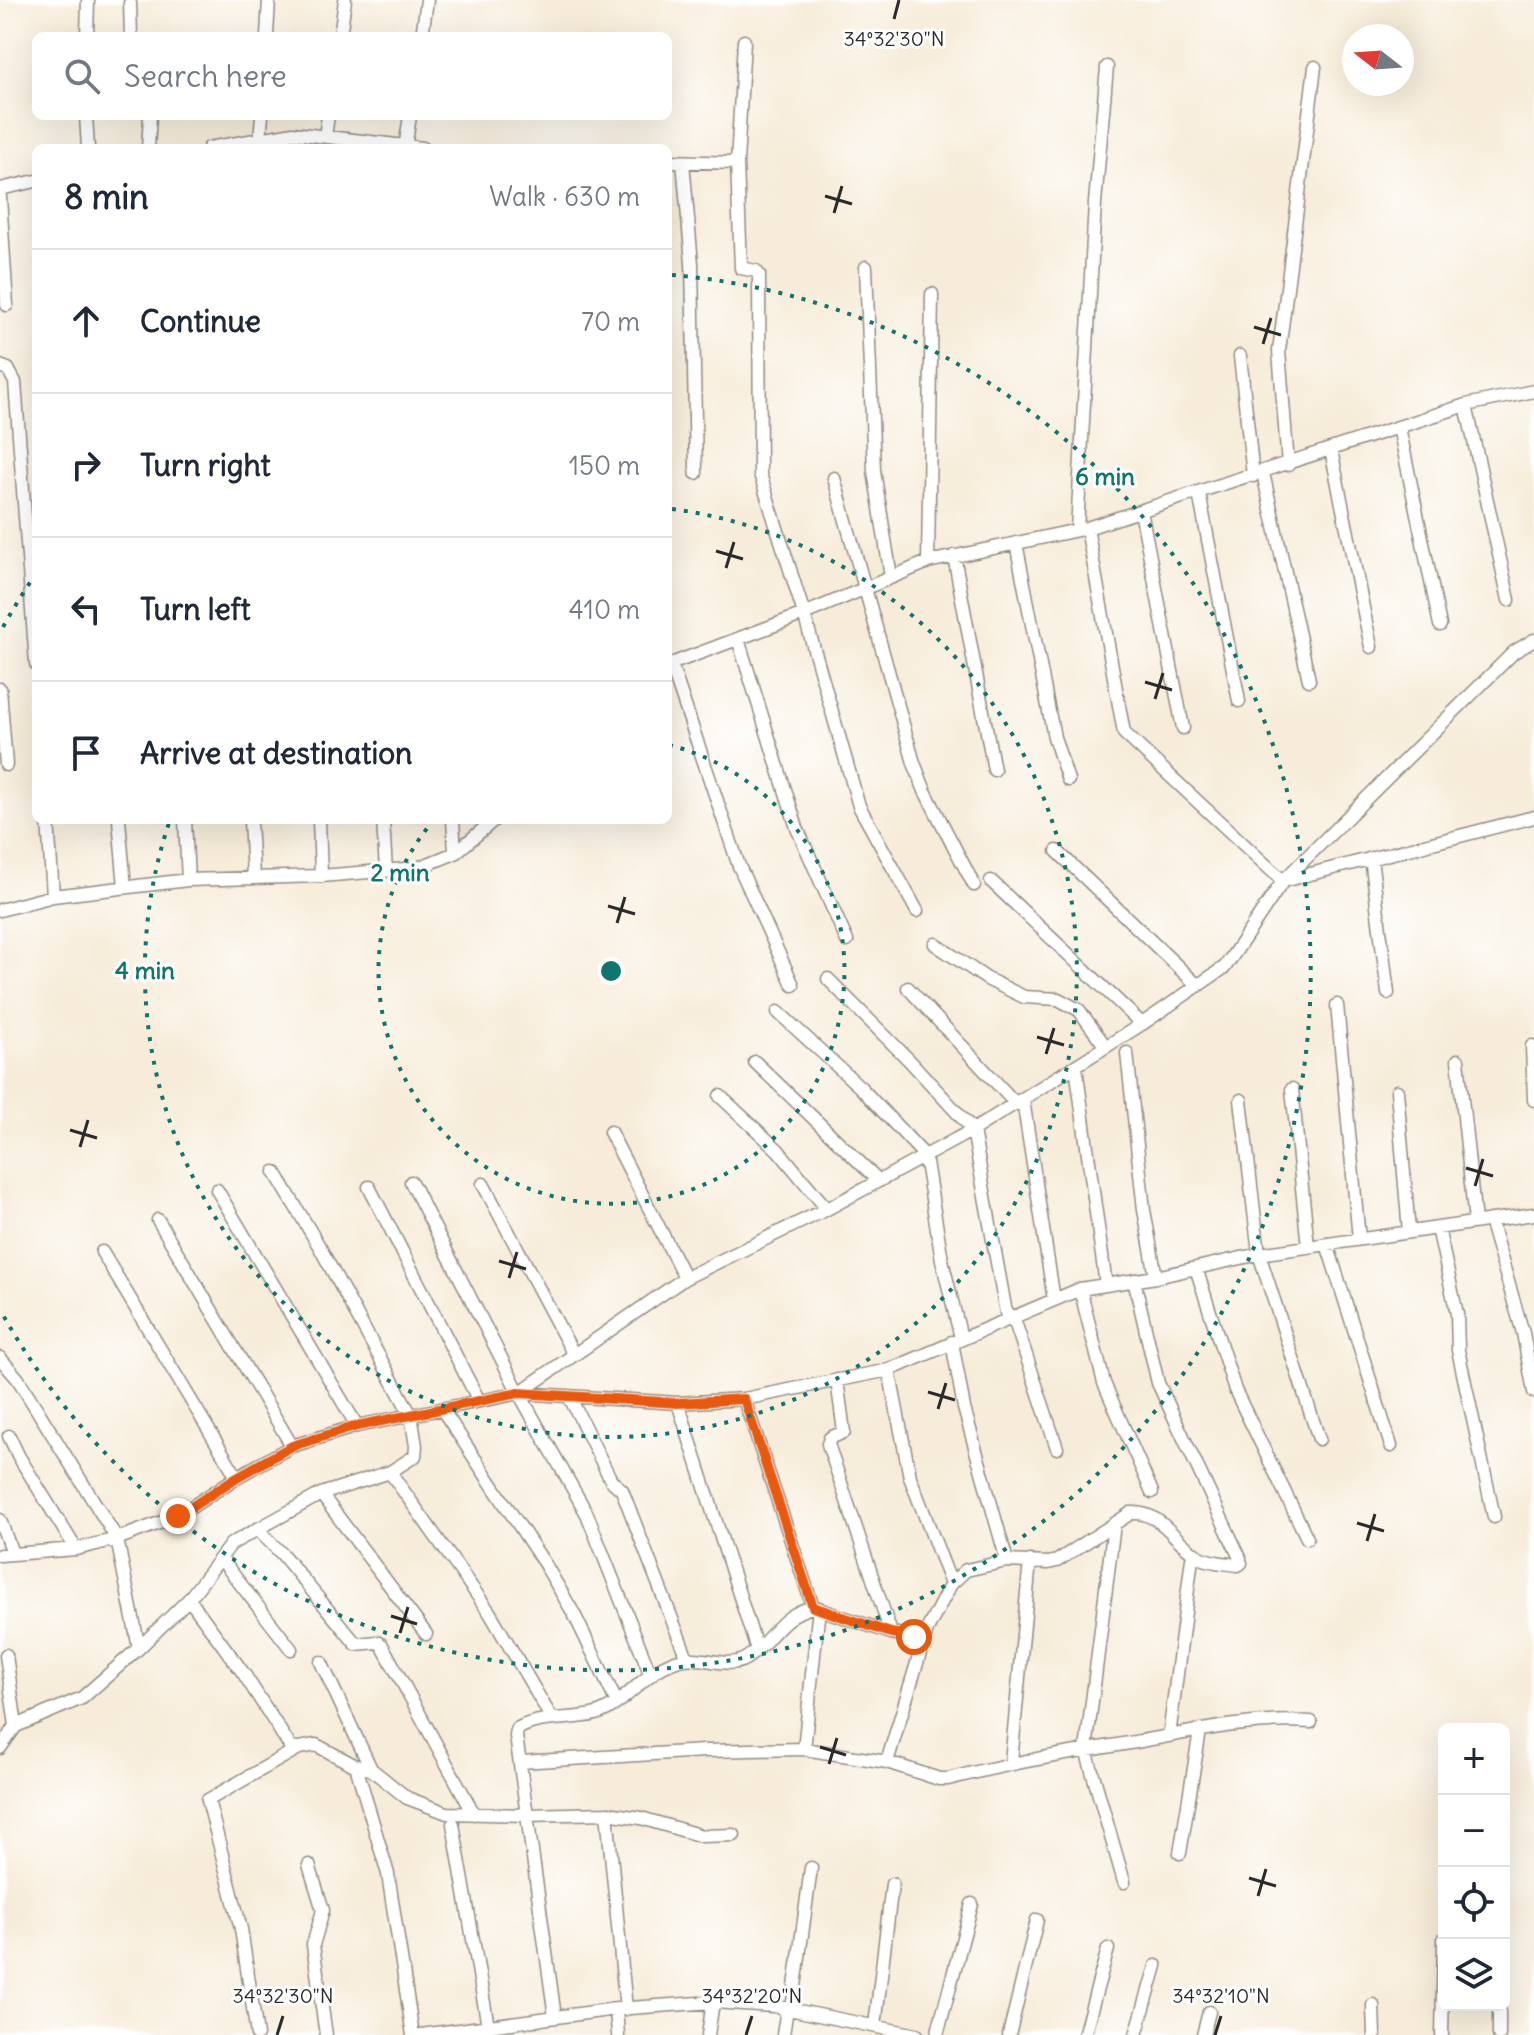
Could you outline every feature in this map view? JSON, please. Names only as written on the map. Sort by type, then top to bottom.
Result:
[{"type":"street","points":[[87,32],[88,0]]},
{"type":"street","points":[[267,32],[269,0]]},
{"type":"street","points":[[341,32],[345,0]]},
{"type":"street","points":[[423,32],[427,0]]},
{"type":"street","points":[[130,3],[131,32]]},
{"type":"street","points":[[744,41],[737,163],[741,268],[756,271],[759,275],[760,474],[859,806],[917,911]]},
{"type":"street","points":[[1107,67],[1095,203],[1082,529],[1124,733],[1283,881]]},
{"type":"street","points":[[1288,465],[1279,351],[1315,67]]},
{"type":"street","points":[[86,120],[88,144]]},
{"type":"street","points":[[148,144],[150,120]]},
{"type":"street","points":[[260,138],[262,120]]},
{"type":"street","points":[[325,136],[327,120]]},
{"type":"street","points":[[406,144],[409,120]]},
{"type":"street","points":[[229,144],[260,138],[273,142],[293,133],[384,144]]},
{"type":"street","points":[[672,161],[737,163]]},
{"type":"street","points":[[683,162],[692,264],[696,473]]},
{"type":"street","points":[[0,189],[32,182]]},
{"type":"street","points":[[0,197],[7,305]]},
{"type":"street","points":[[866,267],[874,471],[891,577]]},
{"type":"street","points":[[928,562],[932,294]]},
{"type":"street","points":[[1240,356],[1258,475],[1309,680]]},
{"type":"street","points":[[0,366],[8,369],[15,382],[32,610]]},
{"type":"street","points":[[672,664],[804,614],[928,562],[1082,529],[1258,475],[1466,405],[1534,391]]},
{"type":"street","points":[[1466,405],[1509,600]]},
{"type":"street","points":[[1399,427],[1440,625]]},
{"type":"street","points":[[1331,450],[1371,647]]},
{"type":"street","points":[[834,478],[914,763],[925,791],[974,885]]},
{"type":"street","points":[[1199,493],[1239,701]]},
{"type":"street","points":[[1141,511],[1183,728]]},
{"type":"street","points":[[1016,543],[1054,737],[1068,780]]},
{"type":"street","points":[[954,556],[994,770]]},
{"type":"street","points":[[738,639],[797,828],[847,941]]},
{"type":"street","points":[[519,1393],[685,1278],[827,1209],[973,1130],[1076,1067],[1225,967],[1283,881],[1514,652],[1534,640]]},
{"type":"street","points":[[672,674],[739,866],[793,985]]},
{"type":"street","points":[[0,689],[6,765]]},
{"type":"street","points":[[1283,881],[1534,817]]},
{"type":"street","points":[[48,824],[53,896]]},
{"type":"street","points":[[119,824],[125,887]]},
{"type":"street","points":[[185,824],[188,880]]},
{"type":"street","points":[[250,824],[253,877]]},
{"type":"street","points":[[319,824],[321,876]]},
{"type":"street","points":[[383,824],[386,871]]},
{"type":"street","points":[[453,824],[455,853]]},
{"type":"street","points":[[0,910],[53,896],[188,880],[321,876],[418,868],[455,853],[489,824]]},
{"type":"street","points":[[1057,851],[1198,986]]},
{"type":"street","points":[[1371,858],[1388,993]]},
{"type":"street","points":[[991,881],[1142,1024]]},
{"type":"street","points":[[935,944],[1024,997],[1058,999],[1079,1010],[1106,1047]]},
{"type":"street","points":[[828,979],[973,1130],[1010,1317],[1057,1448]]},
{"type":"street","points":[[908,988],[1020,1102],[1054,1300]]},
{"type":"street","points":[[1337,1005],[1359,1239]]},
{"type":"street","points":[[778,1012],[861,1088],[925,1156],[956,1340],[964,1408],[1007,1561]]},
{"type":"street","points":[[1532,1046],[1534,1100]]},
{"type":"street","points":[[1127,1053],[1144,1210],[1156,1277]]},
{"type":"street","points":[[1458,1060],[1475,1222]]},
{"type":"street","points":[[755,1062],[879,1181]]},
{"type":"street","points":[[1076,1067],[1106,1285]]},
{"type":"street","points":[[1292,1089],[1308,1247]]},
{"type":"street","points":[[1397,1091],[1409,1232]]},
{"type":"street","points":[[720,1096],[778,1150],[827,1209]]},
{"type":"street","points":[[1241,1100],[1259,1254],[1319,1439]]},
{"type":"street","points":[[610,1132],[685,1278]]},
{"type":"street","points":[[0,1748],[16,1726],[82,1698],[139,1648],[189,1599],[231,1544],[321,1494],[390,1472],[415,1456],[411,1415],[275,1172]]},
{"type":"street","points":[[411,1182],[519,1393],[587,1514],[650,1673]]},
{"type":"street","points":[[483,1184],[574,1355]]},
{"type":"street","points":[[369,1187],[479,1401]]},
{"type":"street","points":[[217,1190],[357,1426]]},
{"type":"street","points":[[0,1520],[6,1554],[76,1549],[117,1539],[178,1516],[292,1446],[357,1426],[519,1393],[678,1403],[744,1399],[889,1370],[1080,1289],[1156,1277],[1259,1254],[1534,1214]]},
{"type":"street","points":[[158,1220],[292,1446]]},
{"type":"street","points":[[1490,1220],[1523,1333],[1534,1392]]},
{"type":"street","points":[[1438,1228],[1457,1314],[1458,1350],[1494,1517]]},
{"type":"street","points":[[1327,1244],[1391,1446]]},
{"type":"street","points":[[102,1252],[237,1477]]},
{"type":"street","points":[[1196,1268],[1235,1390],[1307,1538]]},
{"type":"street","points":[[887,1762],[927,1630],[951,1584],[966,1570],[1007,1561],[1057,1561],[1131,1513],[1143,1512],[1156,1518],[1203,1560],[1238,1565],[1241,1560],[1158,1383],[1134,1280]]},
{"type":"street","points":[[1080,1289],[1104,1383],[1152,1492]]},
{"type":"street","points":[[0,1358],[18,1379],[117,1539],[139,1648]]},
{"type":"street","points":[[889,1370],[910,1477],[951,1584]]},
{"type":"street","points":[[837,1380],[844,1432],[830,1438],[828,1444],[891,1633]]},
{"type":"street","points":[[569,1396],[611,1480],[622,1490],[687,1658]]},
{"type":"street","points":[[744,1399],[816,1608],[804,1749]]},
{"type":"street","points":[[678,1403],[757,1650]]},
{"type":"street","points":[[442,1409],[553,1578],[616,1701]]},
{"type":"street","points":[[9,1436],[76,1549]]},
{"type":"street","points":[[390,1472],[490,1613],[552,1719]]},
{"type":"street","points":[[321,1494],[426,1634]]},
{"type":"street","points":[[1114,1524],[1086,1750],[1124,1882]]},
{"type":"street","points":[[257,1529],[282,1554],[356,1644],[378,1642],[382,1645],[474,1814]]},
{"type":"street","points":[[1169,1736],[1192,1558]]},
{"type":"street","points":[[221,1559],[291,1649]]},
{"type":"street","points":[[1011,1762],[1030,1561]]},
{"type":"street","points":[[189,1599],[244,1674],[293,1751]]},
{"type":"street","points":[[555,2017],[517,1729],[528,1723],[595,1714],[650,1673],[687,1658],[737,1662],[757,1650],[780,1624],[816,1608],[891,1633],[914,1637],[927,1630]]},
{"type":"street","points":[[6,1655],[16,1726]]},
{"type":"street","points":[[321,1662],[371,1769],[407,1798],[447,1813],[607,1813],[641,1818],[702,1836],[734,1835]]},
{"type":"street","points":[[520,1762],[704,1751],[804,1749],[887,1762],[939,1779],[948,1779],[1011,1762],[1200,1731],[1281,1720],[1311,1722]]},
{"type":"street","points":[[1180,1853],[1200,1731]]},
{"type":"street","points":[[257,2035],[241,1929],[208,1800],[299,1748],[316,1745],[356,1766],[371,1769]]},
{"type":"street","points":[[356,1766],[388,1874],[413,2035]]},
{"type":"street","points":[[607,1813],[621,2009],[618,2035]]},
{"type":"street","points":[[453,1824],[483,2029]]},
{"type":"street","points":[[309,1865],[323,1910],[313,1945],[326,2035]]},
{"type":"street","points":[[783,2035],[790,2009],[811,1868]]},
{"type":"street","points":[[878,2030],[892,1884]]},
{"type":"street","points":[[937,2035],[972,1904]]},
{"type":"street","points":[[1009,2035],[1037,1920]]},
{"type":"street","points":[[1084,2035],[1108,1949]]},
{"type":"street","points":[[1136,2035],[1156,1966]]},
{"type":"street","points":[[708,2035],[713,2002]]},
{"type":"street","points":[[421,2035],[621,2009],[713,2002],[790,2009],[878,2030],[917,2035]]},
{"type":"street","points":[[1373,2005],[1374,2035]]},
{"type":"street","points":[[1442,2011],[1442,2035]]},
{"type":"street","points":[[1499,2011],[1499,2035]]},
{"type":"street","points":[[1203,2035],[1209,2012]]},
{"type":"route","points":[[178,1516],[292,1446],[357,1426],[519,1393],[678,1403],[744,1399],[813,1607],[891,1633],[914,1637]]}]
